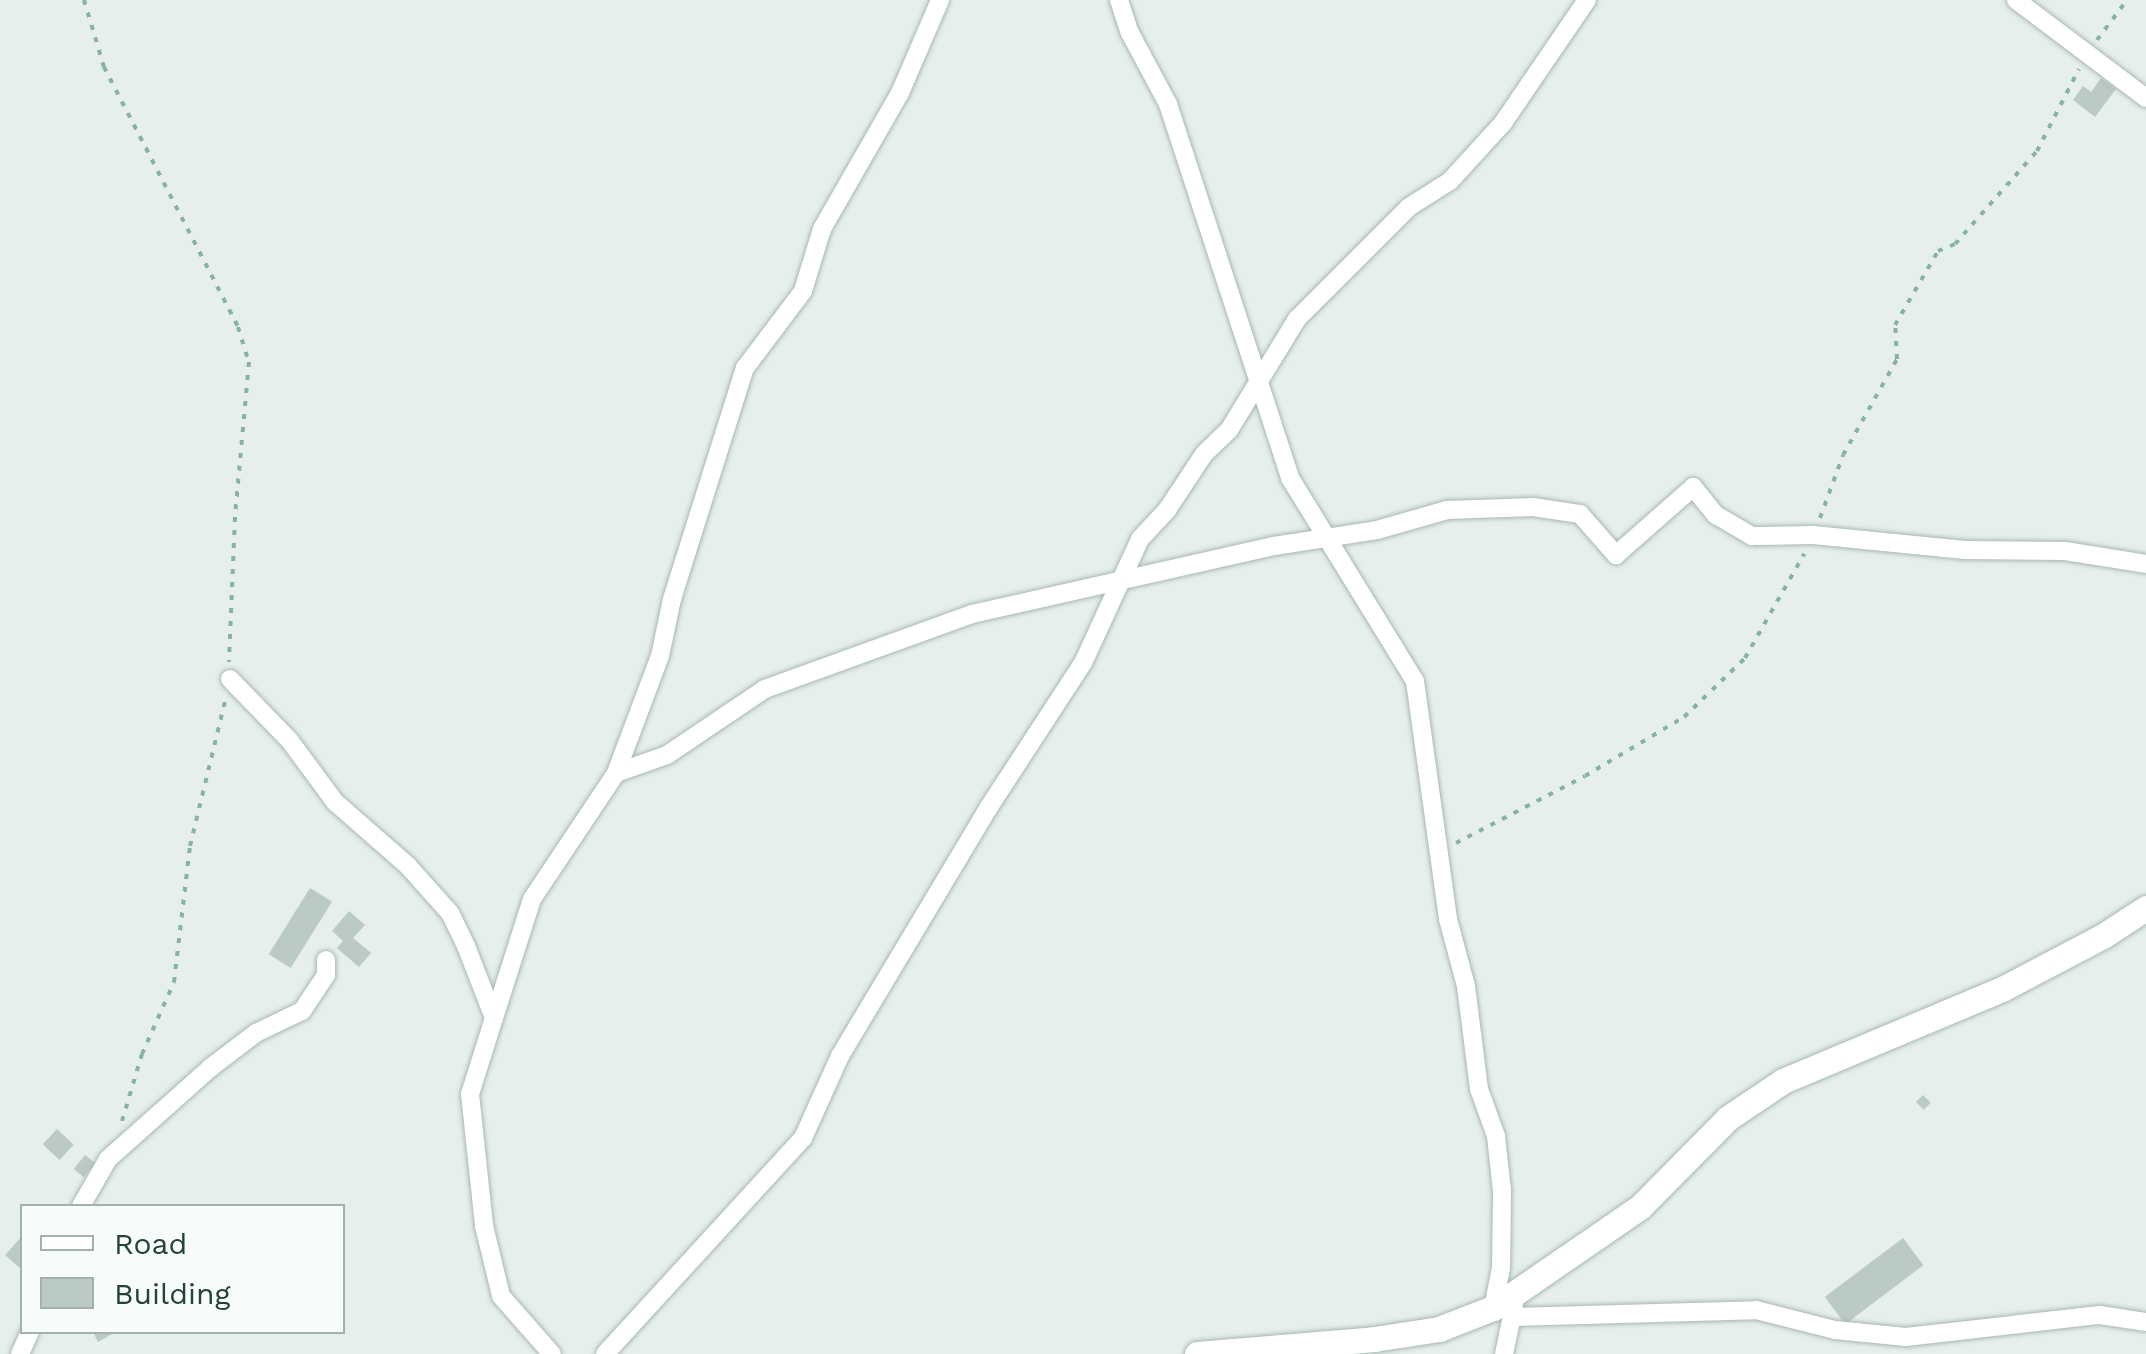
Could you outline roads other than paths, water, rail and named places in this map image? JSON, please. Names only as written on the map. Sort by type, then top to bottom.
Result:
[{"type":"street","points":[[552,1354],[501,1296],[484,1226],[470,1094],[532,899],[616,773],[660,656],[672,599],[745,368],[802,291],[822,230],[900,93],[940,0]]},
{"type":"street","points":[[1119,0],[1130,33],[1168,104],[1290,478],[1415,681],[1448,919],[1466,986],[1480,1089],[1496,1136],[1501,1268],[1507,1306],[1504,1354]]},
{"type":"street","points":[[605,1354],[803,1138],[840,1056],[990,807],[1083,663],[1118,578],[1140,538],[1167,510],[1204,454],[1229,430],[1297,319],[1409,207],[1450,180],[1503,123],[1587,0]]},
{"type":"street","points":[[2016,0],[2146,98]]},
{"type":"street","points":[[616,773],[667,755],[765,690],[972,614],[1118,578],[1376,530],[1447,510],[1533,507],[1580,514],[1616,555],[1693,487],[1716,514],[1752,536],[1813,535],[1965,550],[2064,551],[2146,564]]},
{"type":"street","points":[[230,679],[290,741],[334,802],[408,866],[450,913],[494,1018]]},
{"type":"street","points":[[1197,1354],[1368,1347],[1507,1306],[1640,1207],[1728,1118],[1783,1081],[2002,989],[2104,936],[2146,908]]},
{"type":"street","points":[[82,1204],[108,1159],[210,1068],[256,1033],[302,1011],[326,975],[326,960]]},
{"type":"street","points":[[1507,1306],[1756,1310],[1835,1330],[1906,1337],[2100,1315],[2146,1322]]}]
